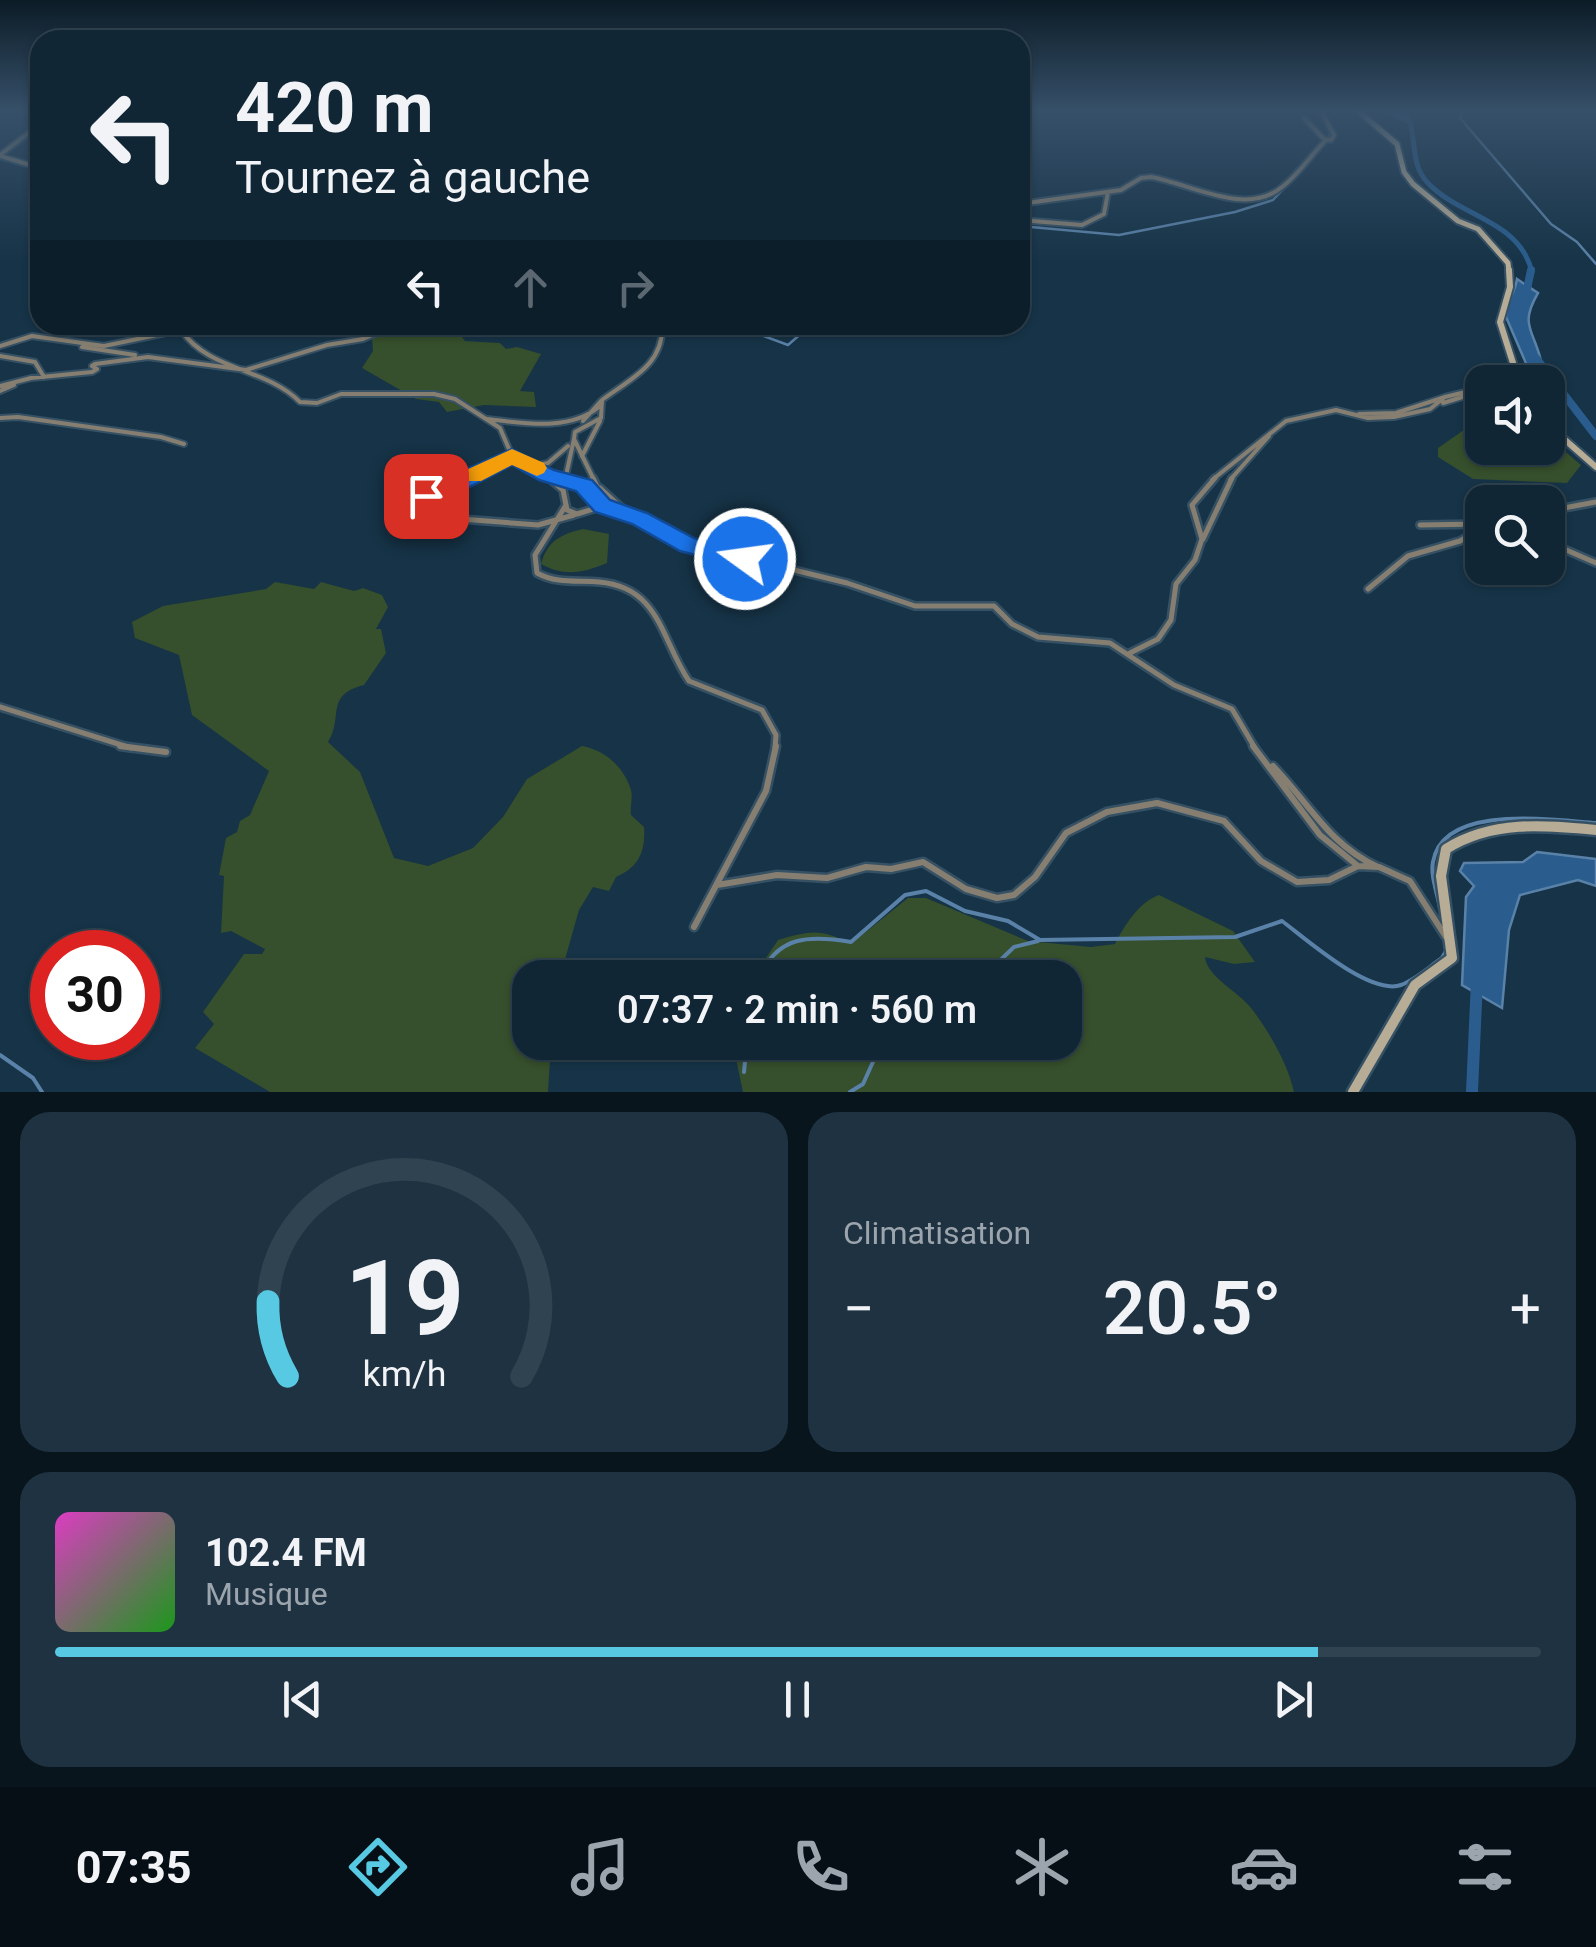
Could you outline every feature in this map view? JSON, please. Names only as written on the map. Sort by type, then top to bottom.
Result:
[{"type":"street","points":[[1030,203],[1108,192],[1151,177],[1218,195],[1269,196],[1309,160]]},
{"type":"street","points":[[1401,160],[1412,184],[1458,221],[1478,230],[1508,263],[1510,286],[1500,322],[1511,365]]},
{"type":"street","points":[[1030,221],[1087,224],[1104,214],[1108,192]]},
{"type":"street","points":[[75,344],[108,346],[153,335]]},
{"type":"street","points":[[184,335],[212,361],[246,370],[287,389],[307,404],[341,394],[401,393],[434,394],[466,405],[500,428],[512,456],[534,466],[563,490]]},
{"type":"street","points":[[0,346],[32,336],[246,370],[372,335]]},
{"type":"street","points":[[575,513],[566,505],[563,479],[578,429],[601,403],[635,380],[659,354],[661,335]]},
{"type":"street","points":[[0,356],[35,362],[44,377]]},
{"type":"street","points":[[0,389],[31,378],[92,372],[97,369],[92,366],[95,364],[148,357]]},
{"type":"street","points":[[1201,541],[1192,504],[1212,480],[1286,421],[1311,413],[1342,410],[1368,418],[1394,417],[1465,394]]},
{"type":"street","points":[[582,459],[601,418],[601,403]]},
{"type":"street","points":[[0,418],[18,417],[184,444]]},
{"type":"street","points":[[486,418],[531,423],[583,420]]},
{"type":"street","points":[[578,429],[601,418]]},
{"type":"street","points":[[1130,653],[1166,632],[1176,584],[1194,560],[1230,481],[1260,452],[1268,436]]},
{"type":"street","points":[[1565,440],[1596,467]]},
{"type":"street","points":[[572,442],[598,486],[604,506]]},
{"type":"street","points":[[534,466],[548,463],[572,442]]},
{"type":"street","points":[[512,456],[395,514],[552,523],[604,506],[724,556],[848,583],[915,606],[994,606],[1012,624],[1038,637],[1099,640],[1130,653],[1174,685],[1214,698],[1232,709],[1320,835],[1358,866]]},
{"type":"street","points":[[547,475],[594,492],[604,506]]},
{"type":"street","points":[[598,486],[626,514]]},
{"type":"street","points":[[1565,508],[1596,502]]},
{"type":"street","points":[[566,505],[535,555],[537,573],[559,581],[606,581],[638,594],[657,611],[689,680],[768,714],[776,738],[762,803],[694,928]]},
{"type":"street","points":[[423,530],[467,517]]},
{"type":"street","points":[[1420,525],[1436,527],[1465,522]]},
{"type":"street","points":[[1368,589],[1408,556],[1465,538]]},
{"type":"street","points":[[1565,549],[1596,562]]},
{"type":"street","points":[[0,708],[29,713],[145,754],[166,752]]},
{"type":"street","points":[[1263,758],[1286,780],[1331,840],[1360,861],[1410,882],[1422,895],[1442,934],[1452,942]]},
{"type":"street","points":[[716,885],[777,875],[827,878],[866,867],[892,869],[923,862],[966,889],[997,898],[1014,895],[1035,877],[1066,833],[1107,812],[1134,810],[1156,802],[1224,821],[1261,861],[1297,882],[1329,880],[1358,866],[1379,867]]},
{"type":"street","points":[[1354,1092],[1415,984],[1452,958],[1441,876],[1446,849],[1458,839],[1527,826],[1596,830]]},
{"type":"green space","points":[[460,335],[465,341],[500,343],[506,349],[517,347],[541,354],[520,391],[534,392],[536,407],[484,405],[447,412],[439,402],[416,399],[362,368],[373,351],[372,338]]},
{"type":"green space","points":[[1465,429],[1465,465],[1565,465],[1565,451],[1581,465],[1567,483],[1473,479],[1438,457],[1438,448]]},
{"type":"green space","points":[[436,461],[455,461],[470,470],[435,492],[394,498]]},
{"type":"green space","points":[[583,529],[609,534],[607,563],[574,572],[541,564],[556,540]]},
{"type":"green space","points":[[275,582],[314,589],[321,582],[354,591],[363,588],[382,595],[388,607],[376,629],[381,629],[386,653],[364,685],[352,689],[339,701],[328,742],[360,772],[394,858],[428,866],[473,848],[503,817],[527,779],[582,746],[606,756],[628,782],[631,815],[644,827],[639,858],[616,877],[609,891],[593,887],[579,910],[565,960],[512,960],[512,1060],[550,1060],[548,1092],[270,1092],[195,1048],[214,1024],[203,1012],[244,954],[262,954],[265,949],[231,931],[221,933],[224,876],[219,875],[226,838],[237,832],[240,821],[250,815],[269,771],[192,715],[179,655],[135,638],[132,622],[163,606],[266,589]]},
{"type":"green space","points":[[1159,895],[1233,931],[1255,962],[1234,964],[1205,957],[1207,964],[1264,1027],[1283,1059],[1294,1092],[743,1092],[736,1060],[1082,1060],[1082,960],[764,960],[778,940],[815,933],[851,944],[908,898],[926,898],[1028,941],[1091,947],[1115,944],[1128,922]]},
{"type":"water","points":[[1517,279],[1538,293],[1529,326],[1542,365],[1527,365],[1506,317]]},
{"type":"water","points":[[1537,852],[1596,859],[1596,886],[1578,880],[1520,895],[1509,930],[1502,1008],[1462,985],[1466,897],[1474,886],[1460,871],[1464,863],[1523,862]]},
{"type":"waterway","points":[[1416,160],[1427,182],[1440,194],[1515,241],[1532,272]]},
{"type":"waterway","points":[[1496,160],[1551,224],[1577,242],[1596,264]]},
{"type":"waterway","points":[[1030,227],[1119,235],[1235,212],[1273,200],[1307,164]]},
{"type":"waterway","points":[[1525,299],[1531,270]]},
{"type":"waterway","points":[[761,335],[788,345],[800,335]]},
{"type":"waterway","points":[[1536,358],[1596,436]]},
{"type":"waterway","points":[[1440,909],[1433,862],[1441,843],[1456,831],[1502,819],[1596,823]]},
{"type":"waterway","points":[[770,960],[796,941],[851,942],[905,895],[926,891],[965,911],[1008,921],[1040,940],[1235,937],[1282,921],[1339,964],[1388,986],[1412,980],[1446,951]]},
{"type":"waterway","points":[[1001,960],[1014,947],[1038,941]]},
{"type":"waterway","points":[[1472,1092],[1477,980]]},
{"type":"waterway","points":[[0,1055],[33,1078],[42,1092]]},
{"type":"waterway","points":[[744,1072],[745,1060]]},
{"type":"waterway","points":[[850,1092],[863,1084],[874,1060]]},
{"type":"slow traffic","points":[[473,476],[512,456],[537,468]]},
{"type":"route","points":[[426,496],[442,492],[512,456],[547,475],[577,482],[594,492],[603,506],[640,518],[672,537],[724,556],[745,559]]}]
